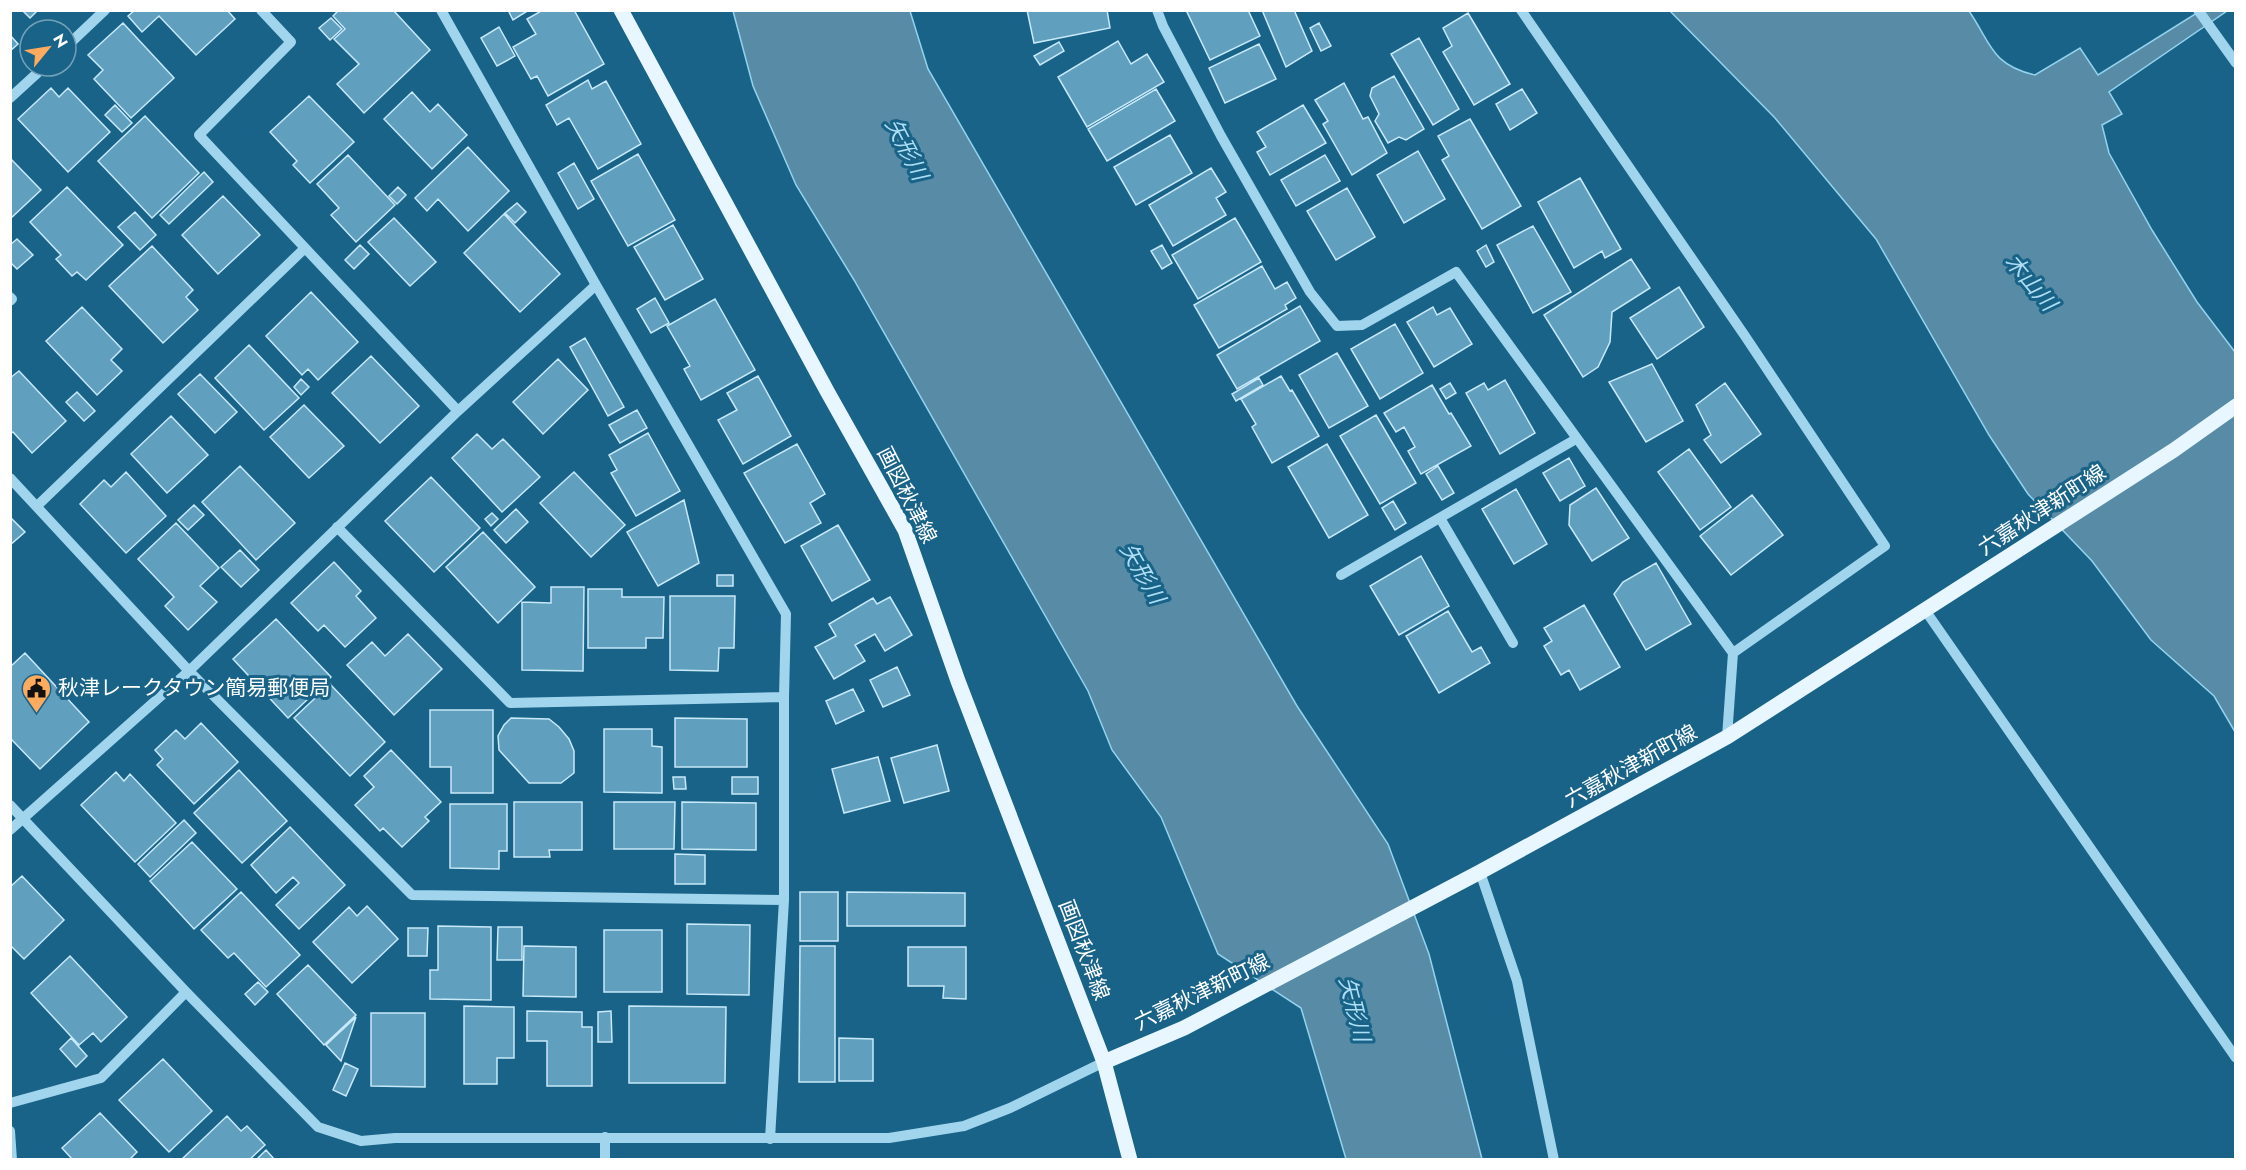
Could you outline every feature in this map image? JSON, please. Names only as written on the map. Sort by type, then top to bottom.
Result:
[{"type":"main road","name":"画図秋津線","points":[[621,10],[827,391],[905,530],[958,681],[1104,1062]]},
{"type":"main road","name":"六嘉秋津新町線","points":[[1104,1062],[1185,1028],[1480,872],[1727,737],[2174,450],[2235,406]]},
{"type":"main road","points":[[1104,1062],[1130,1160]]},
{"type":"street","points":[[78,35],[105,10]]},
{"type":"street","points":[[261,10],[291,42],[199,135],[458,411]]},
{"type":"street","points":[[441,10],[596,285],[786,614],[784,900],[770,1138]]},
{"type":"street","points":[[630,10],[633,34]]},
{"type":"street","points":[[1157,10],[1163,26],[1233,157],[1310,292],[1337,326],[1362,325],[1456,272],[1732,653],[1727,737]]},
{"type":"street","points":[[1521,10],[1885,546],[1732,653]]},
{"type":"street","points":[[2198,10],[2235,63]]},
{"type":"street","points":[[10,98],[32,78]]},
{"type":"street","points":[[37,506],[305,248]]},
{"type":"street","points":[[10,830],[189,671],[458,411],[596,285]]},
{"type":"street","points":[[1341,574],[1576,439]]},
{"type":"street","points":[[10,478],[189,671],[412,895],[784,900]]},
{"type":"street","points":[[1440,518],[1512,643]]},
{"type":"street","points":[[337,527],[510,703],[784,697]]},
{"type":"street","points":[[1925,610],[2235,1058]]},
{"type":"street","points":[[10,805],[186,992],[318,1127],[361,1141],[395,1138],[889,1138],[964,1126],[1010,1108],[1104,1062]]},
{"type":"street","points":[[1480,872],[1517,981],[1554,1160]]},
{"type":"street","points":[[10,1103],[102,1078],[186,992]]},
{"type":"street","points":[[10,1131],[12,1160]]},
{"type":"street","points":[[605,1137],[605,1160]]},
{"type":"water","name":"矢形川","points":[[733,11],[910,11],[928,69],[1297,706],[1388,844],[1429,954],[1482,1159],[1346,1159],[1301,1008],[1218,954],[1161,817],[1112,750],[1088,691],[854,280],[796,185],[753,86]]},
{"type":"water","name":"木山川","points":[[1670,11],[1969,11],[1994,51],[2001,59],[2020,71],[2035,75],[2080,48],[2098,75],[2200,11],[2227,11],[2109,92],[2122,114],[2102,125],[2109,153],[2152,230],[2197,302],[2235,352],[2235,732],[2214,696],[2151,640],[2092,561],[2028,494],[1989,435],[1876,239],[1775,118]]},
{"type":"building","points":[[22,10],[38,10],[30,18]]},
{"type":"building","points":[[135,10],[227,10],[235,19],[196,55],[159,16],[142,32],[128,16]]},
{"type":"building","points":[[339,10],[393,10],[430,50],[364,113],[337,84],[359,64],[334,39],[345,29],[333,16]]},
{"type":"building","points":[[508,10],[529,10],[513,20]]},
{"type":"building","points":[[543,10],[574,10],[604,64],[548,96],[537,76],[531,79],[513,47],[536,34],[527,19]]},
{"type":"building","points":[[1027,10],[1107,10],[1110,28],[1034,43]]},
{"type":"building","points":[[1186,10],[1248,10],[1260,36],[1210,60]]},
{"type":"building","points":[[1262,10],[1294,10],[1312,51],[1286,67]]},
{"type":"building","points":[[1468,13],[1510,84],[1474,105],[1443,52],[1452,46],[1443,28]]},
{"type":"building","points":[[331,18],[342,29],[330,40],[319,28]]},
{"type":"building","points":[[123,23],[174,78],[131,118],[94,79],[103,70],[88,55]]},
{"type":"building","points":[[1319,23],[1331,46],[1321,51],[1310,28]]},
{"type":"building","points":[[499,27],[515,56],[497,66],[481,38]]},
{"type":"building","points":[[10,35],[18,44],[10,51]]},
{"type":"building","points":[[1419,38],[1459,109],[1433,125],[1391,54]]},
{"type":"building","points":[[1118,41],[1131,64],[1147,54],[1164,82],[1087,127],[1058,77]]},
{"type":"building","points":[[1059,42],[1064,51],[1040,65],[1034,56]]},
{"type":"building","points":[[1259,44],[1276,79],[1225,103],[1209,68]]},
{"type":"building","points":[[1394,76],[1424,129],[1406,140],[1399,137],[1388,143],[1375,121],[1379,114],[1370,96],[1372,88]]},
{"type":"building","points":[[588,80],[592,89],[606,81],[641,144],[598,169],[569,118],[557,125],[546,105]]},
{"type":"building","points":[[1344,83],[1363,119],[1368,117],[1387,153],[1352,175],[1323,124],[1328,121],[1315,100]]},
{"type":"building","points":[[51,88],[59,97],[68,88],[110,132],[68,172],[18,119]]},
{"type":"building","points":[[1156,89],[1175,121],[1107,161],[1088,129]]},
{"type":"building","points":[[1522,89],[1537,113],[1510,130],[1496,104]]},
{"type":"building","points":[[412,92],[430,112],[438,104],[467,135],[432,169],[384,119]]},
{"type":"building","points":[[309,96],[354,142],[310,183],[293,165],[297,161],[270,132]]},
{"type":"building","points":[[115,105],[132,123],[122,132],[105,115]]},
{"type":"building","points":[[1303,105],[1326,143],[1270,175],[1257,152],[1266,147],[1257,132]]},
{"type":"building","points":[[145,116],[199,173],[152,218],[98,161]]},
{"type":"building","points":[[1470,119],[1521,206],[1482,229],[1442,160],[1449,156],[1438,136]]},
{"type":"building","points":[[1170,135],[1192,173],[1136,205],[1114,167]]},
{"type":"building","points":[[468,147],[509,191],[468,231],[438,199],[427,211],[415,198]]},
{"type":"building","points":[[1418,151],[1445,199],[1404,223],[1377,175]]},
{"type":"building","points":[[638,154],[675,220],[628,246],[591,181]]},
{"type":"building","points":[[348,155],[395,205],[356,242],[331,215],[339,208],[317,184]]},
{"type":"building","points":[[1325,155],[1340,181],[1296,206],[1281,180]]},
{"type":"building","points":[[10,158],[41,190],[10,219]]},
{"type":"building","points":[[574,163],[594,199],[578,209],[558,173]]},
{"type":"building","points":[[1211,168],[1226,192],[1216,198],[1226,215],[1173,246],[1149,205]]},
{"type":"building","points":[[204,172],[213,182],[169,224],[160,215]]},
{"type":"building","points":[[1580,178],[1621,249],[1605,258],[1602,251],[1574,268],[1538,202]]},
{"type":"building","points":[[67,187],[123,245],[86,280],[77,272],[72,276],[56,259],[61,255],[30,222]]},
{"type":"building","points":[[398,187],[406,195],[397,204],[389,196]]},
{"type":"building","points":[[1347,188],[1375,237],[1336,260],[1307,211]]},
{"type":"building","points":[[223,196],[260,235],[218,274],[182,235]]},
{"type":"building","points":[[517,203],[526,212],[515,223],[505,213]]},
{"type":"building","points":[[135,212],[156,235],[140,250],[118,227]]},
{"type":"building","points":[[504,214],[560,274],[520,312],[464,253]]},
{"type":"building","points":[[394,218],[436,262],[410,286],[368,242]]},
{"type":"building","points":[[1235,218],[1261,262],[1198,299],[1172,255]]},
{"type":"building","points":[[673,225],[703,279],[665,300],[634,247]]},
{"type":"building","points":[[1533,226],[1571,292],[1533,313],[1497,245]]},
{"type":"building","points":[[17,239],[33,255],[17,269],[10,262],[10,245]]},
{"type":"building","points":[[360,245],[369,254],[354,269],[345,260]]},
{"type":"building","points":[[1162,245],[1172,263],[1162,269],[1151,251]]},
{"type":"building","points":[[1486,245],[1494,262],[1486,267],[1477,251]]},
{"type":"building","points":[[152,246],[193,290],[186,297],[198,310],[163,343],[109,286]]},
{"type":"building","points":[[1631,259],[1650,288],[1612,312],[1610,342],[1598,367],[1583,377],[1544,315]]},
{"type":"building","points":[[1262,266],[1275,289],[1287,282],[1296,298],[1285,305],[1287,309],[1219,348],[1194,305]]},
{"type":"building","points":[[1679,287],[1704,327],[1657,359],[1630,318]]},
{"type":"building","points":[[311,292],[358,342],[318,380],[308,369],[302,375],[266,336]]},
{"type":"building","points":[[655,298],[669,323],[651,333],[637,309]]},
{"type":"building","points":[[715,299],[755,370],[701,400],[684,369],[690,366],[667,326]]},
{"type":"building","points":[[1300,306],[1320,341],[1237,389],[1217,355]]},
{"type":"building","points":[[82,307],[122,349],[111,360],[122,371],[97,395],[46,341]]},
{"type":"building","points":[[1433,307],[1437,315],[1450,308],[1472,344],[1434,367],[1407,322]]},
{"type":"building","points":[[1395,324],[1423,373],[1380,399],[1351,349]]},
{"type":"building","points":[[585,338],[624,407],[608,416],[570,347]]},
{"type":"building","points":[[249,345],[299,398],[264,430],[215,378]]},
{"type":"building","points":[[1337,353],[1368,406],[1329,428],[1299,375]]},
{"type":"building","points":[[371,356],[419,406],[380,443],[332,393]]},
{"type":"building","points":[[558,359],[588,390],[543,434],[513,402]]},
{"type":"building","points":[[1652,364],[1683,421],[1646,442],[1609,382]]},
{"type":"building","points":[[19,371],[66,421],[32,453],[13,432],[10,434],[10,378]]},
{"type":"building","points":[[200,374],[237,412],[215,433],[178,394]]},
{"type":"building","points":[[758,376],[791,436],[743,464],[718,420],[737,410],[727,393]]},
{"type":"building","points":[[1281,376],[1290,391],[1292,390],[1319,436],[1272,463],[1252,427],[1256,424],[1241,399]]},
{"type":"building","points":[[1259,378],[1263,385],[1236,401],[1232,394]]},
{"type":"building","points":[[301,379],[309,387],[301,395],[294,387]]},
{"type":"building","points":[[1505,380],[1535,433],[1500,454],[1466,393],[1484,383],[1488,390]]},
{"type":"building","points":[[1450,383],[1456,393],[1446,399],[1440,389]]},
{"type":"building","points":[[1725,383],[1761,434],[1721,463],[1704,440],[1711,435],[1696,405]]},
{"type":"building","points":[[1432,385],[1471,446],[1421,474],[1408,451],[1415,447],[1404,427],[1396,432],[1384,413]]},
{"type":"building","points":[[77,392],[95,411],[84,421],[66,402]]},
{"type":"building","points":[[304,405],[344,446],[309,478],[270,437]]},
{"type":"building","points":[[637,410],[647,428],[620,443],[609,425]]},
{"type":"building","points":[[1376,415],[1416,483],[1380,504],[1340,436]]},
{"type":"building","points":[[171,416],[208,455],[167,493],[131,454]]},
{"type":"building","points":[[648,433],[680,491],[636,516],[611,473],[617,470],[609,455]]},
{"type":"building","points":[[477,434],[492,449],[503,439],[540,477],[502,512],[452,458]]},
{"type":"building","points":[[797,444],[825,494],[810,503],[821,523],[785,543],[744,473]]},
{"type":"building","points":[[1327,444],[1368,515],[1329,538],[1288,467]]},
{"type":"building","points":[[1689,449],[1731,507],[1700,530],[1658,472]]},
{"type":"building","points":[[1569,458],[1585,486],[1560,501],[1543,473]]},
{"type":"building","points":[[240,466],[295,523],[256,560],[202,502]]},
{"type":"building","points":[[1438,466],[1454,493],[1442,500],[1426,474]]},
{"type":"building","points":[[126,472],[166,516],[126,553],[80,504],[104,480],[111,487]]},
{"type":"building","points":[[574,472],[625,525],[591,557],[540,503]]},
{"type":"building","points":[[431,477],[480,528],[434,572],[385,521]]},
{"type":"building","points":[[1596,488],[1629,538],[1592,561],[1569,525],[1570,505]]},
{"type":"building","points":[[1516,489],[1547,544],[1514,564],[1482,509]]},
{"type":"building","points":[[1752,495],[1783,535],[1731,575],[1700,536]]},
{"type":"building","points":[[684,500],[699,563],[658,586],[627,532]]},
{"type":"building","points":[[1393,501],[1406,523],[1395,530],[1382,508]]},
{"type":"building","points":[[194,505],[204,515],[188,530],[178,520]]},
{"type":"building","points":[[516,509],[528,522],[506,543],[494,530]]},
{"type":"building","points":[[492,513],[498,519],[491,526],[485,519]]},
{"type":"building","points":[[10,517],[25,532],[10,545]]},
{"type":"building","points":[[176,523],[219,568],[200,586],[217,602],[188,630],[165,606],[174,597],[138,559]]},
{"type":"building","points":[[838,525],[870,580],[832,601],[801,546]]},
{"type":"building","points":[[483,532],[535,587],[498,623],[446,567]]},
{"type":"building","points":[[240,550],[259,570],[241,587],[221,567]]},
{"type":"building","points":[[1421,556],[1449,606],[1399,635],[1370,586]]},
{"type":"building","points":[[334,562],[361,591],[356,596],[376,618],[345,647],[324,625],[318,631],[291,603]]},
{"type":"building","points":[[1656,563],[1691,624],[1646,650],[1614,594],[1623,582]]},
{"type":"building","points":[[717,575],[733,575],[733,586],[717,586]]},
{"type":"building","points":[[551,587],[584,587],[583,671],[522,670],[522,602],[551,603]]},
{"type":"building","points":[[588,589],[622,589],[622,597],[664,597],[663,638],[646,638],[646,648],[588,648]]},
{"type":"building","points":[[670,596],[735,596],[734,648],[719,648],[718,671],[670,670]]},
{"type":"building","points":[[890,597],[912,635],[885,651],[875,634],[855,645],[865,661],[834,679],[815,647],[836,636],[829,624],[873,598],[877,604]]},
{"type":"building","points":[[1584,605],[1620,667],[1580,690],[1569,670],[1561,675],[1544,646],[1552,641],[1544,628]]},
{"type":"building","points":[[1448,611],[1472,652],[1481,647],[1490,663],[1439,693],[1406,636]]},
{"type":"building","points":[[276,619],[331,677],[288,718],[233,659]]},
{"type":"building","points":[[408,634],[442,669],[394,715],[347,665],[372,642],[385,656]]},
{"type":"building","points":[[25,653],[89,722],[40,769],[10,738],[10,667]]},
{"type":"building","points":[[897,667],[910,695],[883,707],[870,680]]},
{"type":"building","points":[[330,684],[385,742],[350,776],[294,718]]},
{"type":"building","points":[[853,689],[864,711],[836,724],[826,701]]},
{"type":"building","points":[[430,710],[493,710],[493,793],[451,793],[451,767],[430,767]]},
{"type":"building","points":[[511,718],[549,719],[559,727],[569,739],[574,751],[574,773],[561,783],[529,783],[499,750],[498,736]]},
{"type":"building","points":[[675,718],[747,719],[747,767],[675,767]]},
{"type":"building","points":[[201,723],[238,762],[194,804],[157,765],[163,759],[155,750],[176,730],[185,739]]},
{"type":"building","points":[[604,729],[652,729],[652,746],[662,747],[662,793],[604,792]]},
{"type":"building","points":[[937,745],[949,791],[904,803],[891,758]]},
{"type":"building","points":[[391,750],[441,802],[425,817],[429,821],[402,847],[383,828],[380,831],[355,805],[374,787],[364,776]]},
{"type":"building","points":[[878,757],[890,801],[844,813],[832,769]]},
{"type":"building","points":[[239,770],[287,821],[242,863],[194,813]]},
{"type":"building","points":[[116,772],[124,781],[130,774],[176,823],[135,862],[81,805]]},
{"type":"building","points":[[673,777],[685,777],[686,789],[674,789]]},
{"type":"building","points":[[732,777],[758,777],[758,794],[732,794]]},
{"type":"building","points":[[514,802],[582,802],[582,850],[549,850],[550,857],[514,857]]},
{"type":"building","points":[[614,802],[675,802],[674,849],[614,849]]},
{"type":"building","points":[[682,802],[756,803],[756,850],[682,849]]},
{"type":"building","points":[[450,804],[507,804],[507,851],[499,851],[499,869],[450,868]]},
{"type":"building","points":[[184,820],[196,833],[150,877],[138,864]]},
{"type":"building","points":[[290,827],[345,885],[299,929],[276,905],[299,883],[293,877],[276,893],[251,865]]},
{"type":"building","points":[[192,842],[237,889],[194,929],[150,881]]},
{"type":"building","points":[[675,854],[705,855],[705,884],[675,884]]},
{"type":"building","points":[[22,876],[64,920],[24,959],[10,945],[10,887]]},
{"type":"building","points":[[241,892],[300,955],[266,987],[234,953],[228,958],[201,930]]},
{"type":"building","points":[[800,892],[838,892],[838,941],[800,941]]},
{"type":"building","points":[[847,892],[965,893],[965,926],[847,926]]},
{"type":"building","points":[[367,906],[398,939],[352,983],[313,942],[349,907],[357,916]]},
{"type":"building","points":[[687,924],[750,925],[749,995],[687,994]]},
{"type":"building","points":[[438,926],[491,927],[491,1000],[430,999],[430,970],[438,970]]},
{"type":"building","points":[[498,927],[522,927],[522,960],[497,960]]},
{"type":"building","points":[[408,928],[428,928],[427,956],[408,956]]},
{"type":"building","points":[[604,930],[662,930],[662,992],[604,992]]},
{"type":"building","points":[[524,946],[576,947],[576,997],[523,996]]},
{"type":"building","points":[[800,946],[835,946],[835,1082],[799,1082]]},
{"type":"building","points":[[908,947],[966,947],[966,999],[943,998],[944,986],[908,986]]},
{"type":"building","points":[[70,956],[127,1017],[101,1042],[93,1033],[79,1045],[31,993]]},
{"type":"building","points":[[308,965],[356,1015],[324,1045],[277,994]]},
{"type":"building","points":[[258,982],[268,992],[255,1005],[245,994]]},
{"type":"building","points":[[464,1006],[514,1007],[514,1058],[497,1058],[497,1084],[464,1084]]},
{"type":"building","points":[[629,1006],[726,1007],[725,1083],[629,1083]]},
{"type":"building","points":[[527,1011],[582,1012],[582,1027],[592,1027],[592,1086],[547,1086],[547,1041],[527,1041]]},
{"type":"building","points":[[611,1011],[612,1042],[598,1042],[598,1012]]},
{"type":"building","points":[[371,1013],[425,1013],[425,1087],[371,1086]]},
{"type":"building","points":[[356,1017],[341,1061],[326,1045]]},
{"type":"building","points":[[71,1038],[87,1056],[76,1067],[60,1049]]},
{"type":"building","points":[[839,1038],[873,1039],[873,1081],[839,1081]]},
{"type":"building","points":[[163,1059],[212,1111],[169,1152],[119,1100]]},
{"type":"building","points":[[345,1063],[358,1069],[346,1096],[333,1090]]},
{"type":"building","points":[[100,1113],[137,1152],[129,1160],[73,1160],[62,1148]]},
{"type":"building","points":[[227,1116],[241,1131],[247,1126],[265,1145],[249,1160],[181,1160]]},
{"type":"building","points":[[266,1150],[275,1160],[256,1160]]},
{"type":"place","name":"秋津レークタウン簡易郵便局","points":[[37,714]]}]
